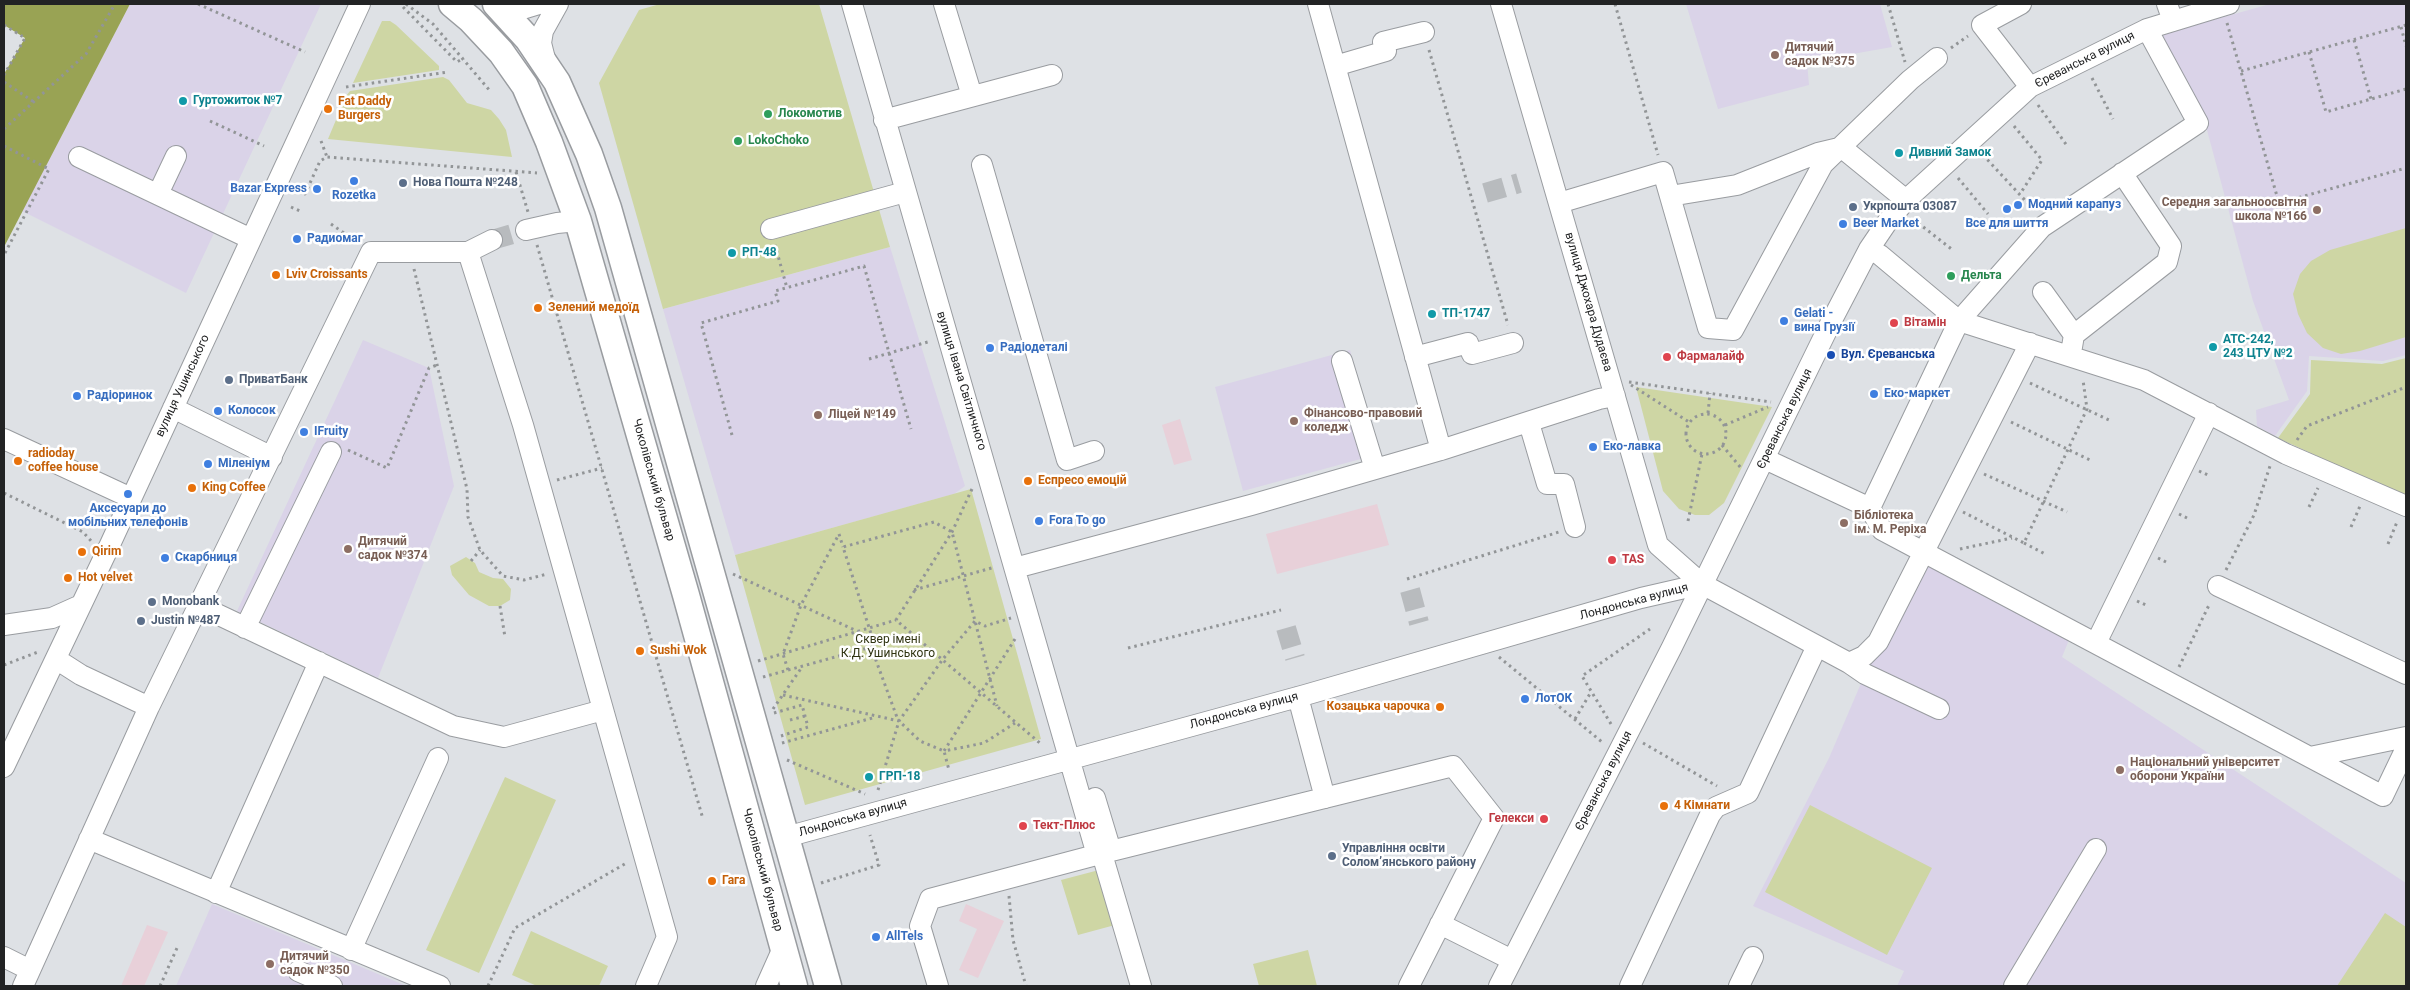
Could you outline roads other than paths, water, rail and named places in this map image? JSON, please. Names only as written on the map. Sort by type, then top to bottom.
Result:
[{"type":"main road","name":"Чоколівський бульвар","points":[[452,4],[471,20],[501,52],[525,86],[549,142],[578,221],[686,595],[794,986]]},
{"type":"main road","points":[[501,9],[546,64],[557,82],[588,154],[608,208],[828,986]]},
{"type":"street","name":"вулиця Ушинського","points":[[4,767],[50,654],[81,605],[108,551],[360,4]]},
{"type":"street","points":[[501,9],[539,4]]},
{"type":"street","points":[[546,64],[542,43],[543,31],[558,4]]},
{"type":"street","name":"вулиця Івана Світличного","points":[[852,4],[905,192],[942,339],[1009,566],[1076,756],[1142,986]]},
{"type":"street","points":[[944,4],[972,96]]},
{"type":"street","points":[[1318,4],[1440,450]]},
{"type":"street","name":"вулиця Джохара Дудаєва","points":[[1501,4],[1658,545],[1702,584],[1849,663],[1865,674],[1939,709]]},
{"type":"street","points":[[2021,4],[1982,25],[2033,95]]},
{"type":"street","name":"Єреванська вулиця","points":[[1499,986],[1672,647],[1832,320],[1869,249],[1888,221],[1909,209],[2033,95],[2147,28],[2170,12],[2228,13]]},
{"type":"street","points":[[1870,508],[1959,321],[2048,224],[2198,123],[2147,28]]},
{"type":"street","points":[[1335,66],[1386,51],[1383,42],[1424,32]]},
{"type":"street","points":[[1559,203],[1663,172],[1708,328],[1733,330],[1823,164],[1910,80],[1937,58]]},
{"type":"street","points":[[884,120],[1052,75]]},
{"type":"street","points":[[1670,196],[1736,185],[1818,153],[1841,148]]},
{"type":"street","points":[[1841,148],[1909,209]]},
{"type":"street","points":[[79,156],[251,239]]},
{"type":"street","points":[[158,194],[176,156]]},
{"type":"street","points":[[982,165],[1067,460],[1094,451]]},
{"type":"street","points":[[2074,335],[2167,262],[2171,246],[2122,173]]},
{"type":"street","points":[[770,229],[905,192]]},
{"type":"street","points":[[529,229],[578,221]]},
{"type":"street","points":[[4,957],[26,978],[149,707],[200,606],[371,252],[468,252],[492,240]]},
{"type":"street","points":[[1869,249],[1880,255],[1959,321],[2144,380],[2286,454],[2405,506]]},
{"type":"street","points":[[468,252],[540,485],[667,937],[646,986]]},
{"type":"street","points":[[2043,292],[2074,335],[2075,358]]},
{"type":"street","points":[[1415,357],[1468,343],[1472,354],[1513,343]]},
{"type":"street","points":[[1849,663],[1864,656],[1878,642],[1927,553],[1947,505],[2030,343]]},
{"type":"street","points":[[1342,361],[1375,469]]},
{"type":"street","points":[[1009,566],[1251,505],[1529,423],[1599,399],[1615,396]]},
{"type":"street","points":[[173,408],[272,457]]},
{"type":"street","points":[[2096,643],[2208,413]]},
{"type":"street","points":[[1529,423],[1547,484],[1564,484],[1575,527]]},
{"type":"street","points":[[4,439],[131,498]]},
{"type":"street","points":[[246,628],[331,452]]},
{"type":"street","points":[[1765,459],[1870,508],[1882,530],[2383,796],[2406,748]]},
{"type":"street","name":"Лондонська вулиця","points":[[786,837],[1076,756],[1298,697],[1641,598],[1702,584]]},
{"type":"street","points":[[2218,586],[2406,674]]},
{"type":"street","points":[[4,626],[52,618],[81,605]]},
{"type":"street","points":[[200,606],[453,726],[504,737],[603,710]]},
{"type":"street","points":[[1630,986],[1710,815],[1716,807],[1748,794],[1817,646]]},
{"type":"street","points":[[50,654],[81,675],[149,707]]},
{"type":"street","points":[[216,893],[319,662]]},
{"type":"street","points":[[1298,697],[1325,798]]},
{"type":"street","points":[[2310,757],[2406,737]]},
{"type":"street","points":[[351,950],[438,758]]},
{"type":"street","points":[[938,986],[920,926],[930,900],[1103,853],[1454,766],[1494,818],[1409,986]]},
{"type":"street","points":[[89,839],[351,950],[417,982],[440,986]]},
{"type":"street","points":[[2014,986],[2096,849]]},
{"type":"street","points":[[1440,924],[1512,960]]},
{"type":"street","points":[[766,986],[783,948]]},
{"type":"street","points":[[1739,986],[1753,956]]},
{"type":"street","points":[[298,971],[332,986]]},
{"type":"tunnel","points":[[1485,193],[1519,183]]},
{"type":"tunnel","points":[[492,240],[526,230]]},
{"type":"tunnel","points":[[1410,590],[1419,623]]},
{"type":"tunnel","points":[[1286,628],[1295,658]]},
{"type":"place","name":"Дитячий садок №375","points":[[1775,55]]},
{"type":"place","name":"Гуртожиток №7","points":[[183,101]]},
{"type":"place","name":"Fat Daddy Burgers","points":[[328,109]]},
{"type":"place","name":"Локомотив","points":[[768,114]]},
{"type":"place","name":"LokoChoko","points":[[738,141]]},
{"type":"place","name":"Дивний Замок","points":[[1899,153]]},
{"type":"place","name":"Rozetka","points":[[354,181]]},
{"type":"place","name":"Нова Пошта №248","points":[[403,183]]},
{"type":"place","name":"Bazar Express","points":[[317,189]]},
{"type":"place","name":"Модний карапуз","points":[[2018,205]]},
{"type":"place","name":"Укрпошта 03087","points":[[1853,207]]},
{"type":"place","name":"Все для шиття","points":[[2007,209]]},
{"type":"place","name":"Середня загальноосвітня школа №166","points":[[2317,210]]},
{"type":"place","name":"Beer Market","points":[[1843,224]]},
{"type":"place","name":"Радиомаг","points":[[297,239]]},
{"type":"place","name":"РП-48","points":[[732,253]]},
{"type":"place","name":"Lviv Croissants","points":[[276,275]]},
{"type":"place","name":"Дельта","points":[[1951,276]]},
{"type":"place","name":"Зелений медоїд","points":[[538,308]]},
{"type":"place","name":"ТП-1747","points":[[1432,314]]},
{"type":"place","name":"Gelati - вина Грузії","points":[[1784,321]]},
{"type":"place","name":"Вітамін","points":[[1894,323]]},
{"type":"place","name":"АТС-242, 243 ЦТУ №2","points":[[2213,347]]},
{"type":"place","name":"Радіодеталі","points":[[990,348]]},
{"type":"place","name":"Вул. Єреванська","points":[[1831,355]]},
{"type":"place","name":"Фармалайф","points":[[1667,357]]},
{"type":"place","name":"ПриватБанк","points":[[229,380]]},
{"type":"place","name":"Еко-маркет","points":[[1874,394]]},
{"type":"place","name":"Радіоринок","points":[[77,396]]},
{"type":"place","name":"Колосок","points":[[218,411]]},
{"type":"place","name":"Ліцей №149","points":[[818,415]]},
{"type":"place","name":"Фінансово-правовий коледж","points":[[1294,421]]},
{"type":"place","name":"IFruity","points":[[304,432]]},
{"type":"place","name":"Еко-лавка","points":[[1593,447]]},
{"type":"place","name":"radioday coffee house","points":[[18,461]]},
{"type":"place","name":"Міленіум","points":[[208,464]]},
{"type":"place","name":"Еспресо емоцій","points":[[1028,481]]},
{"type":"place","name":"King Coffee","points":[[192,488]]},
{"type":"place","name":"Аксесуари до мобільних телефонів","points":[[128,494]]},
{"type":"place","name":"Fora To go","points":[[1039,521]]},
{"type":"place","name":"Бібліотека ім. М. Реріха","points":[[1844,523]]},
{"type":"place","name":"Дитячий садок №374","points":[[348,549]]},
{"type":"place","name":"Qirim","points":[[82,552]]},
{"type":"place","name":"Скарбниця","points":[[165,558]]},
{"type":"place","name":"TAS","points":[[1612,560]]},
{"type":"place","name":"Hot velvet","points":[[68,578]]},
{"type":"place","name":"Monobank","points":[[152,602]]},
{"type":"place","name":"Justin №487","points":[[141,621]]},
{"type":"place","name":"Sushi Wok","points":[[640,651]]},
{"type":"place","name":"ЛотОК","points":[[1525,699]]},
{"type":"place","name":"Козацька чарочка","points":[[1440,707]]},
{"type":"place","name":"Національний університет оборони України","points":[[2120,770]]},
{"type":"place","name":"ГРП-18","points":[[869,777]]},
{"type":"place","name":"4 Кімнати","points":[[1664,806]]},
{"type":"place","name":"Гелекси","points":[[1544,819]]},
{"type":"place","name":"Тект-Плюс","points":[[1023,826]]},
{"type":"place","name":"Управління освіти Солом’янського району","points":[[1332,856]]},
{"type":"place","name":"Гага","points":[[712,881]]},
{"type":"place","name":"AllTels","points":[[876,937]]},
{"type":"place","name":"Дитячий садок №350","points":[[270,964]]},
{"type":"park label","name":"Сквер імені К.Д. Ушинського","points":[[888,647]]}]
